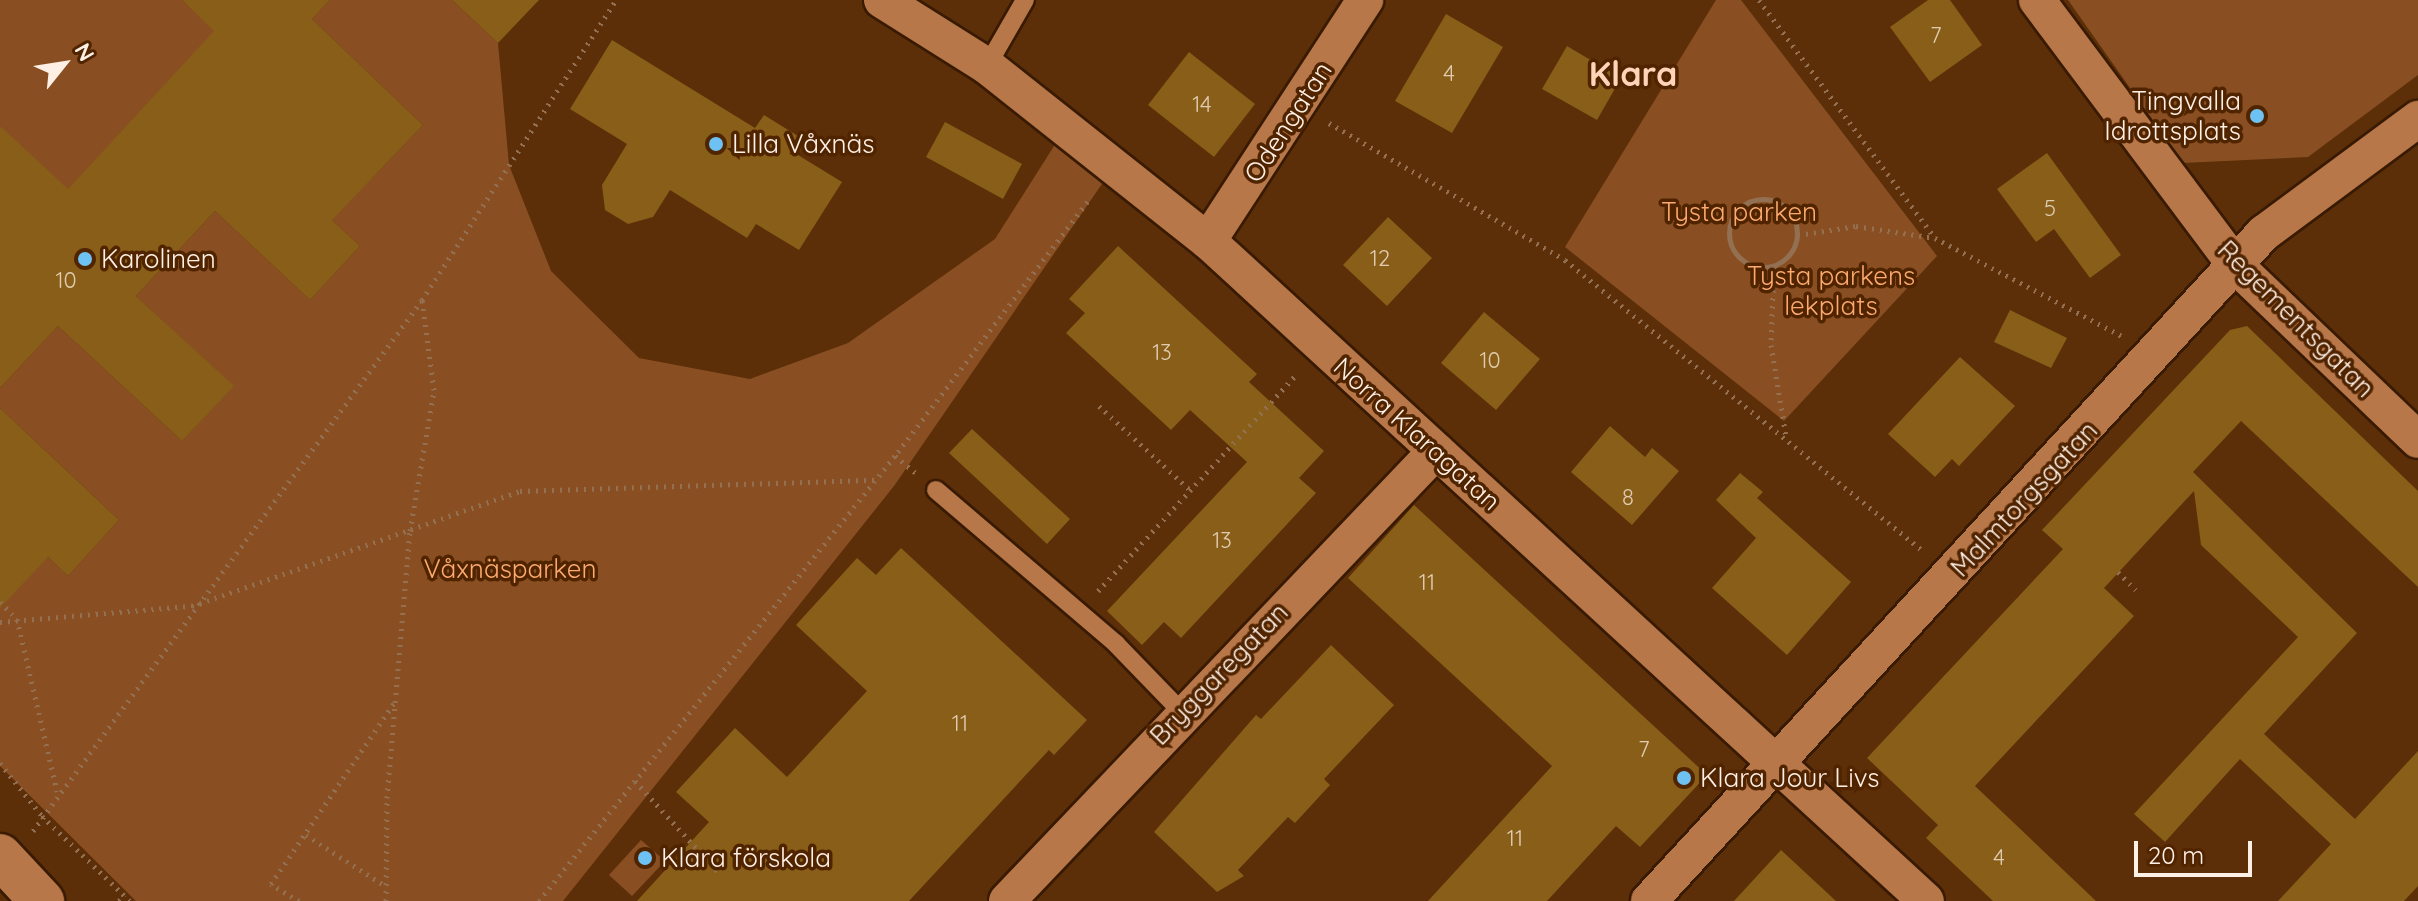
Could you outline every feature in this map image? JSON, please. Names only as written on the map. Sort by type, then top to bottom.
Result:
[{"type":"street","name":"Norra Klaragatan","points":[[882,0],[987,66],[1208,241],[1926,901]]},
{"type":"street","name":"Odengatan","points":[[1208,241],[1300,107],[1365,0]]},
{"type":"street","name":"Regementsgatan","points":[[2037,0],[2235,265],[2418,440]]},
{"type":"street","name":"Malmtorgsgatan","points":[[1649,901],[2158,355],[2264,233],[2418,119]]},
{"type":"street","name":"Bryggaregatan","points":[[1007,901],[1182,712],[1436,451]]},
{"type":"street","points":[[2,858],[42,901]]},
{"type":"lane","points":[[987,66],[1025,0]]},
{"type":"lane","points":[[936,490],[1079,612],[1182,712]]},
{"type":"path","points":[[2,858],[42,816],[192,606],[422,300],[616,0]]},
{"type":"path","points":[[1759,0],[1935,238]]},
{"type":"path","points":[[1300,107],[1565,260],[1953,575]]},
{"type":"path","points":[[539,901],[876,480],[1115,165]]},
{"type":"path","points":[[1774,266],[1748,264],[1731,244],[1741,207],[1779,202],[1798,235]]},
{"type":"path","points":[[1786,438],[1771,345],[1774,266],[1798,235],[1856,226],[1935,238],[2158,355]]},
{"type":"path","points":[[386,901],[395,702],[410,531],[434,390],[422,300]]},
{"type":"path","points":[[1079,612],[1323,347]]},
{"type":"path","points":[[1099,406],[1191,491]]},
{"type":"path","points":[[0,622],[192,606],[520,491],[876,480]]},
{"type":"path","points":[[2118,572],[2136,590]]},
{"type":"path","points":[[0,602],[17,619],[57,792]]},
{"type":"path","points":[[299,901],[271,884],[395,702]]},
{"type":"path","points":[[0,763],[42,816],[130,901]]},
{"type":"path","points":[[635,781],[718,872]]},
{"type":"path","points":[[306,835],[387,887]]},
{"type":"path","points":[[119,901],[124,895]]},
{"type":"green space","name":"Våxnäsparken","points":[[0,0],[182,0],[371,179],[423,125],[312,19],[330,0],[452,0],[498,43],[509,165],[551,271],[639,358],[750,379],[848,343],[995,239],[1061,135],[1115,165],[894,486],[563,901],[136,901],[0,766],[0,578],[48,557],[68,576],[119,520],[0,408],[0,388],[58,326],[182,441],[233,386],[136,296],[215,211],[310,300],[360,246],[175,74],[48,211],[0,126]]},
{"type":"green space","name":"Tysta parken","points":[[1716,0],[1741,0],[1937,256],[1784,421],[1565,247]]},
{"type":"green space","name":"Tingvalla Idrottsplats","points":[[2068,0],[2418,0],[2418,75],[2308,157],[2183,163]]},
{"type":"green space","points":[[641,840],[665,861],[632,896],[609,875]]},
{"type":"building","name":"Karolinen","points":[[182,0],[330,0],[312,19],[423,125],[332,220],[360,246],[310,300],[215,211],[136,296],[234,386],[182,441],[58,326],[0,388],[0,126],[68,189],[214,31]]},
{"type":"building","points":[[452,0],[539,0],[498,43]]},
{"type":"building","points":[[1928,0],[1950,0],[1982,45],[1930,82],[1890,27]]},
{"type":"building","points":[[1446,14],[1503,47],[1452,133],[1395,101]]},
{"type":"building","name":"Lilla Våxnäs","points":[[612,40],[755,128],[764,115],[806,141],[798,155],[842,182],[799,250],[756,224],[747,238],[670,190],[653,217],[628,224],[605,210],[602,185],[627,144],[570,109]]},
{"type":"building","points":[[1567,46],[1621,78],[1597,120],[1542,89]]},
{"type":"building","points":[[1189,52],[1255,104],[1214,157],[1148,105]]},
{"type":"building","points":[[945,122],[1022,164],[1003,199],[926,157]]},
{"type":"building","points":[[2047,153],[2121,255],[2090,278],[2054,229],[2036,242],[1997,189]]},
{"type":"building","points":[[1388,217],[1432,258],[1387,306],[1343,265]]},
{"type":"building","points":[[1118,246],[1257,374],[1249,382],[1324,451],[1299,478],[1316,493],[1181,638],[1164,622],[1142,645],[1107,611],[1247,462],[1190,410],[1171,430],[1066,333],[1085,313],[1069,299]]},
{"type":"building","points":[[2010,310],[2067,338],[2051,368],[1994,342]]},
{"type":"building","points":[[1484,312],[1540,359],[1496,410],[1441,363]]},
{"type":"building","points":[[2247,326],[2418,491],[2418,587],[2241,421],[2193,472],[2357,633],[2264,734],[2355,819],[2418,751],[2418,886],[2404,901],[2278,901],[2331,844],[2240,759],[2165,842],[2134,814],[2298,637],[2201,545],[2194,491],[2104,588],[2134,616],[1975,786],[2096,901],[1993,901],[1926,838],[1938,825],[1867,758],[2063,549],[2042,530],[2230,330]]},
{"type":"building","points":[[1960,357],[2015,406],[1959,466],[1952,459],[1935,477],[1888,434]]},
{"type":"building","points":[[0,408],[119,520],[68,576],[48,557],[0,608]]},
{"type":"building","points":[[1610,426],[1645,457],[1652,448],[1679,471],[1632,525],[1571,472]]},
{"type":"building","points":[[972,429],[1070,519],[1047,544],[949,453]]},
{"type":"building","points":[[1740,473],[1763,492],[1757,498],[1851,582],[1787,655],[1712,588],[1756,538],[1716,500]]},
{"type":"building","points":[[1414,505],[1707,775],[1640,847],[1616,826],[1547,901],[1428,901],[1552,766],[1348,578]]},
{"type":"building","points":[[901,548],[1087,720],[1054,755],[1049,750],[909,901],[637,901],[709,822],[676,792],[735,728],[787,777],[867,691],[796,625],[857,558],[876,575]]},
{"type":"building","points":[[1331,645],[1394,705],[1324,779],[1330,785],[1295,823],[1288,817],[1238,870],[1244,876],[1217,892],[1154,832],[1256,715],[1261,719]]},
{"type":"building","points":[[1781,850],[1836,901],[1734,901]]},
{"type":"place","name":"Tingvalla Idrottsplats","points":[[2257,116]]},
{"type":"place","name":"Lilla Våxnäs","points":[[716,144]]},
{"type":"place","name":"Karolinen","points":[[85,259]]},
{"type":"place","name":"Klara Jour Livs","points":[[1684,778]]},
{"type":"place","name":"Klara förskola","points":[[645,858]]},
{"type":"district","name":"Klara","points":[[1633,74]]},
{"type":"park label","name":"Tysta parkens lekplats","points":[[1831,291]]}]
